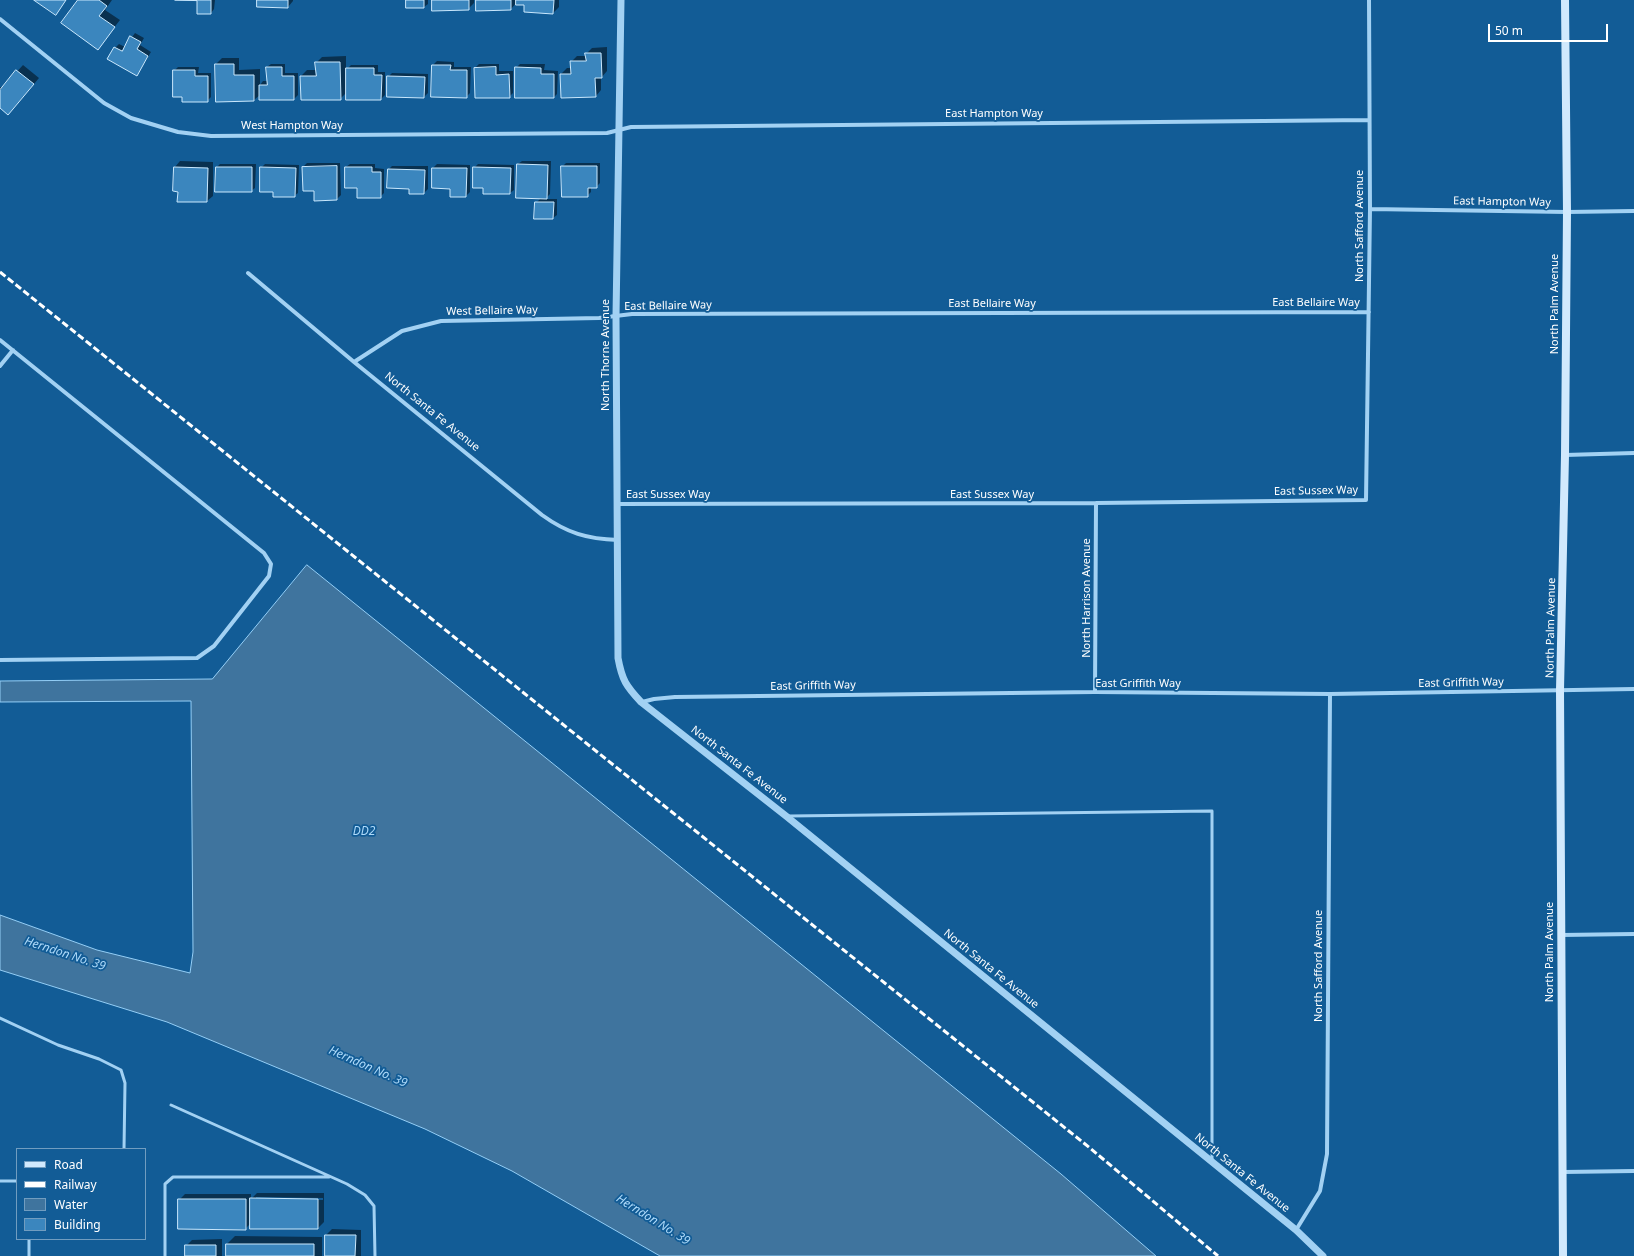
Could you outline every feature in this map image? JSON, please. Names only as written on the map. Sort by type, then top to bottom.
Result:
[{"type":"main road","name":"North Palm Avenue","points":[[1564,1256],[1560,690],[1565,455],[1567,212],[1566,0]]},
{"type":"street","name":"North Thorne Avenue","points":[[621,0],[616,316],[618,658],[621,675],[628,688],[641,702]]},
{"type":"street","name":"North Safford Avenue","points":[[1366,500],[1370,209],[1369,0]]},
{"type":"street","name":"West Hampton Way","points":[[0,19],[104,103],[131,118],[178,132],[211,136],[607,133],[620,129]]},
{"type":"street","name":"East Hampton Way","points":[[620,129],[631,126],[1369,120]]},
{"type":"street","name":"East Hampton Way","points":[[1370,209],[1567,212],[1634,211]]},
{"type":"street","name":"North Santa Fe Avenue","points":[[248,273],[354,362],[557,526],[587,537],[618,540]]},
{"type":"street","name":"East Bellaire Way","points":[[616,316],[632,314],[1369,312]]},
{"type":"street","name":"West Bellaire Way","points":[[354,362],[402,331],[441,321],[599,318],[616,316]]},
{"type":"street","points":[[0,340],[264,553],[271,564],[269,576],[214,646],[197,658],[0,660]]},
{"type":"street","points":[[0,366],[13,350]]},
{"type":"street","points":[[1565,455],[1634,454]]},
{"type":"street","name":"East Sussex Way","points":[[618,504],[1096,503],[1366,500]]},
{"type":"street","name":"North Harrison Avenue","points":[[1096,503],[1096,692]]},
{"type":"street","name":"East Griffith Way","points":[[641,702],[675,697],[1096,692],[1330,694],[1634,689]]},
{"type":"street","name":"North Safford Avenue","points":[[1296,1230],[1320,1191],[1327,1154],[1330,694]]},
{"type":"street","name":"North Santa Fe Avenue","points":[[641,702],[786,816],[1296,1230],[1324,1256]]},
{"type":"street","points":[[1561,936],[1634,934]]},
{"type":"street","points":[[1563,1172],[1634,1171]]},
{"type":"lane","points":[[786,816],[1212,811],[1212,1163]]},
{"type":"lane","points":[[0,1018],[58,1045],[99,1059],[121,1070],[126,1083],[124,1148]]},
{"type":"lane","points":[[171,1105],[365,1194],[374,1206],[375,1256]]},
{"type":"lane","points":[[165,1256],[165,1184],[173,1177],[330,1177]]},
{"type":"lane","points":[[0,1181],[16,1181]]},
{"type":"lane","points":[[29,1240],[29,1256]]},
{"type":"water","name":"DD2","points":[[307,565],[1061,1174],[1156,1256],[660,1256],[512,1171],[425,1129],[167,1022],[0,970],[0,915],[97,950],[190,973],[193,952],[191,701],[0,702],[0,681],[212,679]]},
{"type":"building","points":[[34,0],[66,0],[56,15]]},
{"type":"building","points":[[78,0],[99,0],[107,6],[99,16],[115,27],[98,50],[61,23]]},
{"type":"building","points":[[175,0],[211,0],[211,14],[197,14],[197,1]]},
{"type":"building","points":[[257,0],[288,0],[288,8],[257,7]]},
{"type":"building","points":[[406,0],[424,0],[424,8],[406,8]]},
{"type":"building","points":[[432,0],[469,0],[469,10],[432,11]]},
{"type":"building","points":[[476,0],[511,0],[511,10],[476,11]]},
{"type":"building","points":[[516,0],[554,0],[553,14],[524,12],[524,5],[516,5]]},
{"type":"building","points":[[130,36],[141,42],[137,49],[148,56],[137,76],[107,59],[114,47],[122,51]]},
{"type":"building","points":[[585,53],[601,53],[602,78],[595,78],[596,97],[561,98],[560,74],[571,74],[570,61],[586,61]]},
{"type":"building","points":[[315,62],[340,62],[341,100],[301,100],[300,76],[316,76]]},
{"type":"building","points":[[215,64],[234,64],[234,75],[254,75],[254,101],[216,102]]},
{"type":"building","points":[[432,65],[451,65],[450,70],[467,70],[467,98],[431,97]]},
{"type":"building","points":[[266,67],[282,67],[282,76],[294,76],[294,100],[259,100],[259,85],[267,85]]},
{"type":"building","points":[[496,67],[496,75],[509,74],[510,98],[475,98],[474,68]]},
{"type":"building","points":[[515,67],[541,68],[541,74],[554,74],[554,98],[515,98]]},
{"type":"building","points":[[346,68],[374,68],[374,75],[382,75],[381,100],[346,100]]},
{"type":"building","points":[[16,70],[34,84],[8,115],[0,108],[0,90]]},
{"type":"building","points":[[173,70],[195,70],[195,76],[208,76],[208,102],[182,102],[182,97],[173,97]]},
{"type":"building","points":[[387,76],[425,77],[424,98],[387,97]]},
{"type":"building","points":[[517,164],[548,165],[547,199],[516,198]]},
{"type":"building","points":[[337,166],[337,200],[314,201],[314,191],[303,191],[302,167]]},
{"type":"building","points":[[561,166],[597,166],[597,188],[588,188],[588,197],[562,197]]},
{"type":"building","points":[[174,167],[208,168],[207,202],[177,202],[178,192],[173,191]]},
{"type":"building","points":[[216,167],[252,167],[252,192],[215,192]]},
{"type":"building","points":[[260,167],[296,168],[295,197],[273,197],[273,192],[260,192]]},
{"type":"building","points":[[345,167],[372,167],[372,172],[381,172],[381,198],[357,198],[357,188],[345,188]]},
{"type":"building","points":[[473,167],[511,168],[510,194],[483,194],[483,188],[473,188]]},
{"type":"building","points":[[432,168],[467,168],[466,197],[450,197],[450,189],[432,188]]},
{"type":"building","points":[[388,169],[425,170],[424,194],[409,194],[409,189],[387,188]]},
{"type":"building","points":[[535,202],[554,202],[553,219],[534,219]]},
{"type":"building","points":[[250,1198],[318,1199],[318,1229],[250,1229]]},
{"type":"building","points":[[178,1199],[246,1199],[246,1230],[178,1229]]},
{"type":"building","points":[[325,1235],[356,1235],[355,1256],[325,1256]]},
{"type":"building","points":[[226,1244],[314,1244],[314,1256],[226,1256]]},
{"type":"building","points":[[185,1245],[216,1245],[216,1256],[185,1256]]},
{"type":"railway","points":[[0,272],[1090,1148],[1218,1256]]},
{"type":"water label","name":"Herndon No. 39","points":[[65,954]]},
{"type":"water label","name":"Herndon No. 39","points":[[368,1067]]},
{"type":"water label","name":"Herndon No. 39","points":[[653,1220]]}]
